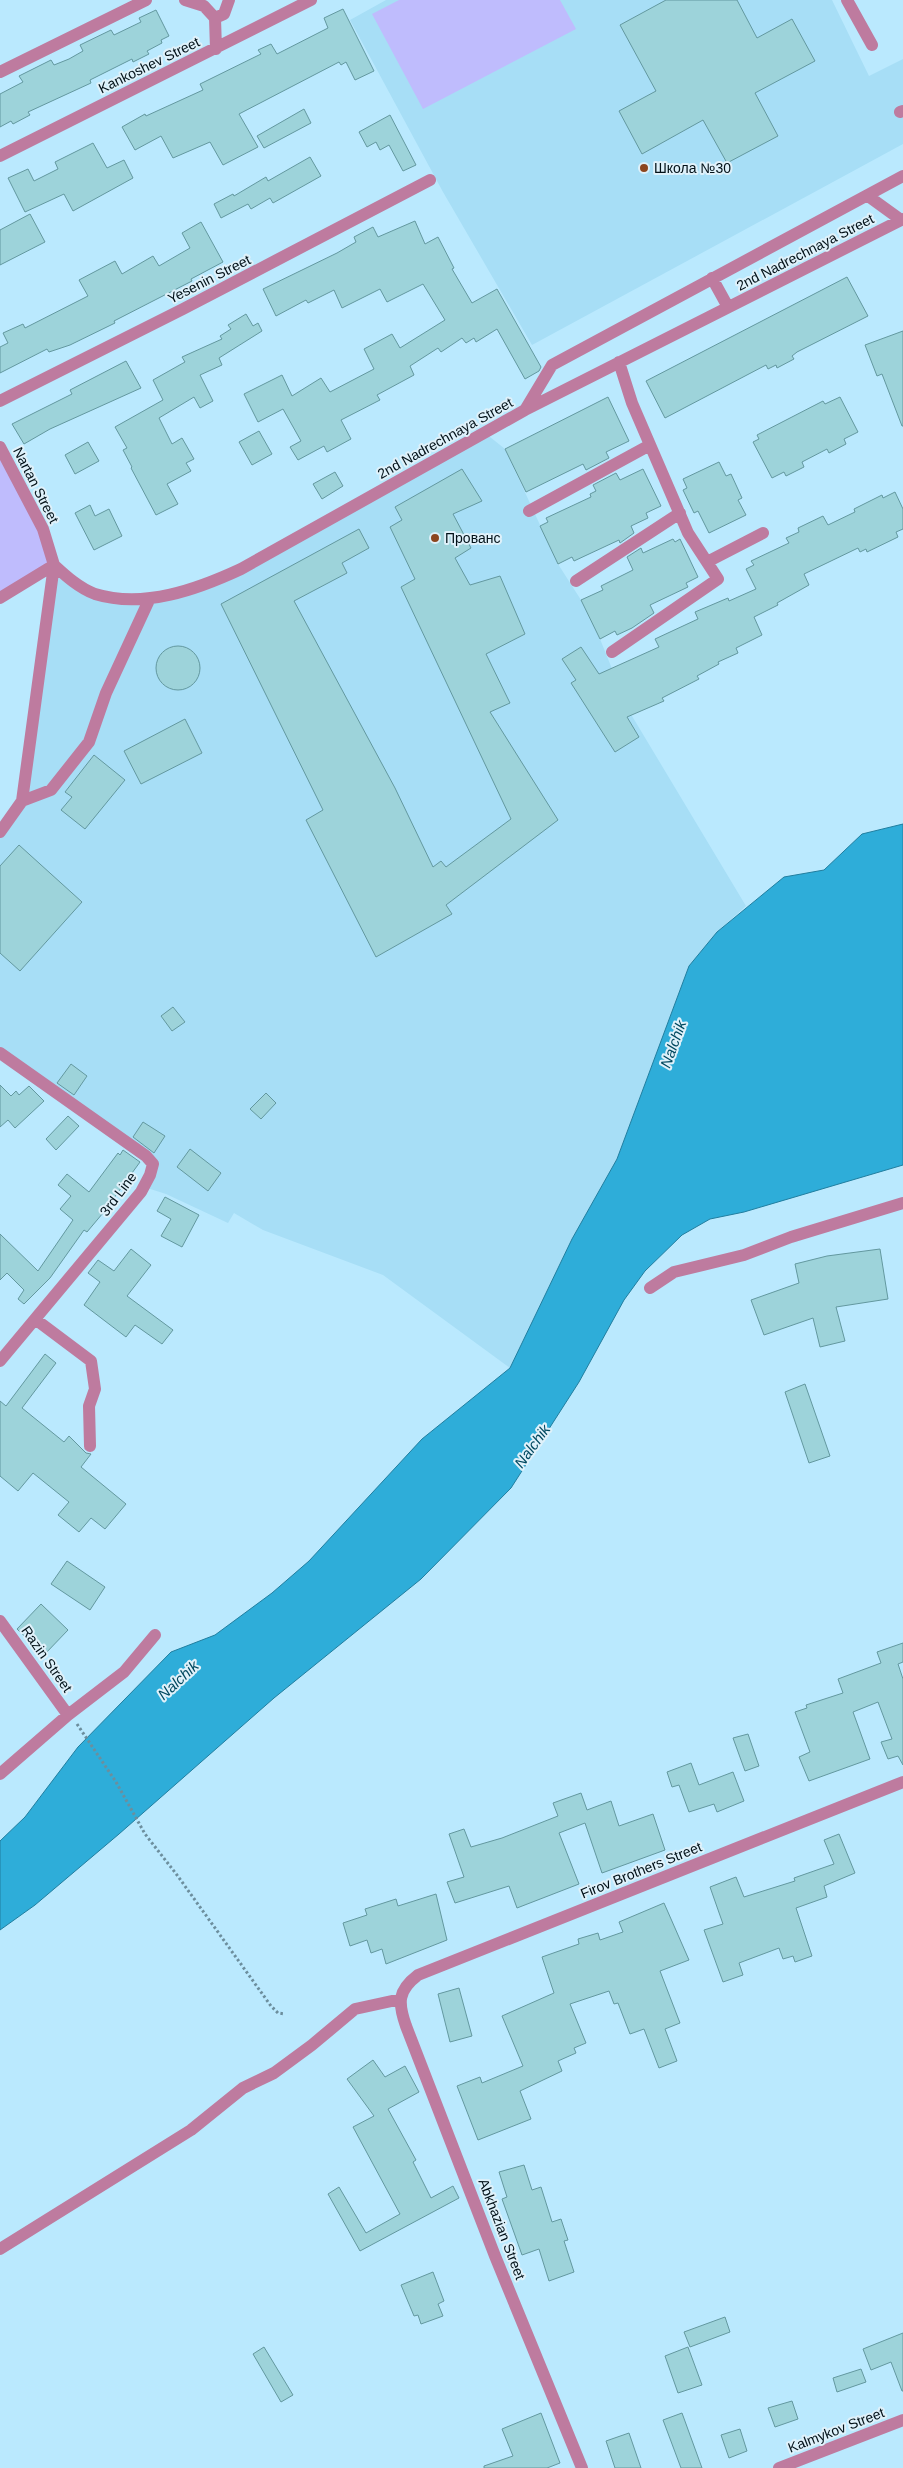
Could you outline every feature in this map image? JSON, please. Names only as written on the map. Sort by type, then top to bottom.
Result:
[{"type":"street","points":[[0,72],[146,0]]},
{"type":"street","points":[[185,0],[203,3],[215,18],[216,49]]},
{"type":"street","points":[[215,18],[224,14],[229,0]]},
{"type":"street","name":"Kankoshev Street","points":[[0,156],[311,0]]},
{"type":"street","points":[[847,0],[872,44]]},
{"type":"street","points":[[525,410],[552,365],[903,176]]},
{"type":"street","name":"Yesenin Street","points":[[0,401],[183,309],[430,180]]},
{"type":"street","points":[[868,196],[902,220]]},
{"type":"street","name":"2nd Nadrechnaya Street","points":[[54,565],[73,582],[95,594],[150,598],[190,591],[242,569],[525,410],[902,220]]},
{"type":"street","points":[[712,278],[728,307]]},
{"type":"street","points":[[612,652],[718,579],[688,533],[632,403],[619,362]]},
{"type":"street","points":[[529,510],[650,445]]},
{"type":"street","name":"Nartan Street","points":[[0,447],[44,529],[54,565]]},
{"type":"street","points":[[576,581],[680,514]]},
{"type":"street","points":[[707,562],[763,533]]},
{"type":"street","points":[[0,598],[54,565]]},
{"type":"street","points":[[0,832],[22,801],[54,565]]},
{"type":"street","points":[[22,801],[51,790],[89,742],[106,692],[150,598]]},
{"type":"street","name":"3rd Line","points":[[0,1361],[142,1192],[153,1164],[146,1156],[2,1058]]},
{"type":"street","points":[[650,1288],[674,1272],[744,1255],[800,1234],[903,1203]]},
{"type":"street","points":[[35,1319],[91,1361],[95,1389],[89,1406],[90,1446]]},
{"type":"street","name":"Razin Street","points":[[0,1620],[68,1715]]},
{"type":"street","points":[[0,1774],[68,1715],[124,1672],[155,1635]]},
{"type":"street","name":"Firov Brothers Street","points":[[401,1999],[404,1989],[418,1976],[903,1782]]},
{"type":"street","points":[[0,2249],[191,2130],[243,2088],[282,2068],[355,2009],[401,1999]]},
{"type":"street","name":"Abkhazian Street","points":[[401,1999],[402,2013],[406,2026],[495,2256],[582,2468]]},
{"type":"street","name":"Kalmykov Street","points":[[779,2468],[903,2420]]},
{"type":"path","points":[[68,1715],[79,1726],[116,1782],[145,1834],[178,1875],[271,2006],[278,2013],[285,2014]]},
{"type":"shaded area","name":"Школа №30","points":[[386,0],[832,0],[869,76],[903,59],[903,144],[532,345],[443,192],[350,20]]},
{"type":"shaded area","points":[[399,0],[560,0],[576,29],[423,109],[372,14]]},
{"type":"shaded area","points":[[485,433],[505,449],[558,564],[581,600],[600,639],[629,711],[746,906],[717,932],[689,966],[617,1159],[572,1239],[510,1368],[383,1275],[263,1230],[234,1213],[228,1223],[166,1194],[144,1187],[153,1164],[0,1053],[0,832],[22,801],[54,565],[73,582],[120,597],[191,591]]},
{"type":"shaded area","points":[[0,447],[54,565],[0,598]]},
{"type":"water","name":"Nalchik","points":[[903,824],[903,1165],[744,1212],[710,1219],[682,1235],[645,1271],[624,1300],[579,1382],[511,1488],[421,1579],[274,1698],[35,1905],[0,1930],[0,1841],[25,1817],[78,1747],[171,1652],[215,1635],[272,1593],[309,1561],[422,1439],[510,1368],[572,1239],[617,1159],[689,966],[717,932],[784,877],[824,870],[862,834]]},
{"type":"building","points":[[666,0],[737,0],[757,38],[792,19],[815,61],[755,93],[778,136],[727,163],[703,120],[642,154],[619,111],[656,91],[620,25]]},
{"type":"building","points":[[343,9],[374,71],[355,80],[346,62],[341,65],[339,62],[239,114],[258,147],[223,165],[210,142],[173,158],[161,136],[135,150],[122,127],[145,114],[146,116],[203,90],[200,84],[261,54],[258,50],[271,44],[277,54],[328,28],[324,18]]},
{"type":"building","points":[[156,10],[169,36],[161,40],[162,43],[147,51],[149,54],[133,62],[132,59],[90,80],[91,83],[28,112],[30,115],[13,124],[11,121],[0,127],[0,94],[23,82],[19,76],[51,60],[54,65],[69,59],[83,51],[80,45],[111,30],[114,35],[141,22],[139,18]]},
{"type":"building","points":[[304,109],[311,123],[264,148],[257,136]]},
{"type":"building","points":[[390,115],[416,165],[403,171],[389,145],[380,150],[376,142],[367,147],[359,132]]},
{"type":"building","points":[[93,143],[107,168],[124,160],[133,178],[73,211],[64,194],[25,212],[8,178],[28,169],[34,181],[58,169],[55,162]]},
{"type":"building","points":[[310,157],[321,176],[273,203],[270,198],[251,209],[248,204],[221,218],[214,204],[233,194],[234,196],[266,177],[268,181]]},
{"type":"building","points":[[30,214],[45,242],[0,265],[0,230]]},
{"type":"building","points":[[415,221],[425,244],[438,237],[454,268],[452,269],[472,303],[497,289],[541,367],[539,371],[525,379],[497,329],[476,342],[474,338],[466,343],[462,338],[441,352],[438,348],[410,366],[414,375],[377,395],[380,400],[341,420],[351,439],[327,452],[324,446],[298,460],[290,447],[301,441],[283,409],[258,422],[244,394],[282,375],[292,396],[321,378],[330,392],[374,369],[364,349],[392,334],[400,348],[445,320],[423,284],[387,302],[380,289],[342,308],[334,290],[308,303],[306,300],[276,316],[263,289],[337,253],[356,242],[354,237],[373,227],[378,237]]},
{"type":"building","points":[[201,222],[223,262],[191,279],[192,281],[114,321],[115,323],[70,345],[49,352],[47,349],[0,373],[0,347],[8,343],[3,333],[23,324],[25,328],[88,296],[79,280],[115,261],[122,274],[153,256],[159,266],[190,248],[182,233]]},
{"type":"building","points":[[847,277],[868,316],[797,352],[792,356],[794,359],[777,368],[776,365],[768,369],[766,365],[665,418],[646,381]]},
{"type":"building","points":[[246,314],[253,326],[258,323],[262,331],[219,358],[222,365],[200,375],[213,401],[200,408],[194,397],[159,418],[172,444],[182,438],[194,459],[186,463],[191,471],[167,484],[178,504],[156,515],[131,468],[123,450],[127,448],[115,427],[163,400],[153,380],[185,362],[182,357],[222,339],[220,336],[231,329],[228,325]]},
{"type":"building","points":[[903,331],[902,426],[882,374],[877,376],[865,345]]},
{"type":"building","points":[[126,361],[141,388],[50,429],[24,444],[12,424],[72,394],[70,390]]},
{"type":"building","points":[[608,397],[629,441],[606,452],[609,458],[586,470],[583,464],[526,492],[505,449]]},
{"type":"building","points":[[840,397],[858,432],[844,439],[846,444],[829,453],[827,449],[802,462],[804,467],[786,476],[784,472],[772,478],[753,442],[759,439],[757,435],[823,401],[825,404]]},
{"type":"building","points":[[259,431],[272,454],[252,465],[239,442]]},
{"type":"building","points":[[88,442],[99,461],[75,474],[65,455]]},
{"type":"building","points":[[719,462],[726,476],[731,474],[742,498],[738,500],[746,515],[709,533],[698,511],[694,513],[683,490],[687,488],[683,479]]},
{"type":"building","points":[[462,469],[482,501],[453,514],[471,548],[455,558],[470,585],[500,576],[525,634],[486,654],[510,703],[490,712],[558,820],[446,905],[452,914],[376,957],[306,820],[323,810],[221,604],[359,529],[369,548],[342,563],[347,573],[294,601],[395,788],[433,867],[441,861],[446,867],[511,819],[401,587],[415,579],[390,527],[402,520],[395,507]]},
{"type":"building","points":[[643,469],[661,506],[646,513],[648,518],[631,526],[634,533],[620,543],[619,540],[574,561],[572,557],[558,564],[540,526],[548,522],[546,518],[591,497],[590,494],[596,491],[593,485],[616,473],[620,480]]},
{"type":"building","points":[[335,472],[343,486],[322,499],[313,484]]},
{"type":"building","points":[[895,492],[903,509],[903,529],[896,532],[898,537],[867,552],[866,549],[860,552],[858,548],[804,574],[809,585],[777,603],[778,605],[754,617],[762,635],[736,648],[738,653],[718,662],[719,664],[697,676],[699,679],[662,698],[664,701],[627,717],[639,737],[615,752],[571,683],[576,680],[562,659],[581,647],[599,674],[659,647],[655,639],[698,619],[695,612],[728,598],[729,601],[756,589],[746,569],[754,565],[751,561],[789,543],[786,538],[799,532],[798,528],[823,516],[828,525],[855,512],[854,509],[882,495],[883,498]]},
{"type":"building","points":[[90,505],[95,516],[109,509],[122,536],[94,550],[75,513]]},
{"type":"building","points":[[673,539],[675,542],[680,539],[698,577],[686,583],[688,587],[650,605],[654,613],[632,628],[617,635],[615,631],[600,639],[581,600],[603,590],[601,586],[633,570],[627,557],[641,548],[643,553]]},
{"type":"building","points":[[174,646],[182,646],[194,652],[200,668],[194,684],[182,690],[174,690],[162,684],[156,672],[156,664],[162,652]]},
{"type":"building","points":[[185,719],[202,753],[141,784],[124,751]]},
{"type":"building","points":[[94,755],[125,780],[85,829],[61,810],[72,797],[65,792]]},
{"type":"building","points":[[19,845],[82,902],[20,971],[0,953],[0,866]]},
{"type":"building","points":[[173,1007],[185,1022],[172,1031],[161,1016]]},
{"type":"building","points":[[71,1064],[87,1076],[74,1095],[57,1083]]},
{"type":"building","points":[[0,1085],[11,1096],[16,1091],[19,1095],[29,1086],[44,1101],[15,1128],[8,1120],[0,1127]]},
{"type":"building","points":[[266,1093],[276,1103],[261,1119],[250,1109]]},
{"type":"building","points":[[68,1116],[79,1126],[56,1150],[46,1139]]},
{"type":"building","points":[[143,1122],[165,1136],[154,1153],[133,1137]]},
{"type":"building","points":[[190,1149],[221,1173],[208,1191],[177,1167]]},
{"type":"building","points":[[123,1150],[140,1162],[103,1213],[87,1232],[84,1230],[50,1278],[24,1304],[18,1299],[24,1290],[7,1273],[0,1280],[0,1234],[38,1271],[73,1220],[60,1209],[71,1196],[58,1185],[67,1174],[89,1192],[118,1153],[120,1155]]},
{"type":"building","points":[[165,1197],[199,1215],[182,1247],[161,1236],[171,1219],[157,1211]]},
{"type":"building","points":[[131,1249],[151,1265],[127,1296],[173,1330],[162,1344],[135,1325],[126,1337],[84,1305],[100,1282],[88,1273],[98,1260],[114,1271]]},
{"type":"building","points":[[880,1249],[888,1299],[836,1307],[845,1341],[820,1347],[813,1318],[764,1335],[751,1300],[799,1283],[795,1264],[827,1256]]},
{"type":"building","points":[[45,1354],[56,1363],[22,1408],[64,1442],[69,1436],[86,1453],[91,1454],[81,1467],[126,1504],[105,1529],[91,1518],[79,1532],[58,1515],[69,1502],[33,1473],[18,1491],[0,1476],[0,1401],[6,1406]]},
{"type":"building","points":[[805,1384],[830,1456],[809,1463],[785,1392]]},
{"type":"building","points":[[67,1561],[105,1587],[90,1610],[51,1584]]},
{"type":"building","points":[[41,1604],[68,1630],[44,1655],[17,1629]]},
{"type":"building","points":[[903,1643],[903,1662],[898,1664],[903,1679],[903,1765],[898,1756],[888,1759],[881,1742],[892,1739],[878,1702],[853,1712],[870,1759],[809,1781],[799,1757],[810,1752],[795,1712],[807,1708],[806,1705],[843,1693],[838,1679],[881,1663],[877,1652]]},
{"type":"building","points":[[748,1734],[759,1766],[745,1771],[733,1738]]},
{"type":"building","points":[[691,1763],[699,1785],[733,1772],[744,1801],[717,1812],[714,1804],[689,1812],[679,1785],[672,1787],[667,1772]]},
{"type":"building","points":[[581,1793],[587,1810],[611,1801],[619,1826],[653,1814],[665,1850],[602,1873],[585,1823],[559,1833],[579,1884],[517,1908],[509,1886],[455,1903],[447,1882],[464,1877],[449,1834],[464,1829],[471,1847],[502,1838],[558,1816],[553,1803]]},
{"type":"building","points":[[839,1834],[855,1873],[824,1886],[827,1897],[796,1908],[812,1956],[795,1962],[793,1956],[783,1959],[779,1948],[739,1963],[743,1975],[723,1982],[704,1930],[723,1924],[710,1887],[736,1877],[744,1897],[795,1881],[794,1878],[834,1864],[824,1840]]},
{"type":"building","points":[[436,1894],[447,1940],[386,1964],[382,1949],[371,1953],[367,1940],[350,1946],[343,1923],[367,1915],[365,1909],[396,1899],[398,1906]]},
{"type":"building","points":[[664,1903],[689,1960],[660,1971],[680,2023],[665,2029],[677,2061],[659,2068],[644,2029],[630,2034],[618,2003],[614,2004],[609,1991],[570,2004],[586,2043],[574,2048],[576,2053],[558,2061],[562,2071],[520,2091],[531,2119],[478,2140],[457,2086],[480,2077],[482,2083],[523,2066],[502,2016],[554,1993],[542,1957],[579,1944],[578,1939],[598,1933],[600,1940],[623,1932],[619,1922]]},
{"type":"building","points":[[459,1988],[472,2036],[450,2042],[438,1994]]},
{"type":"building","points":[[373,2060],[385,2077],[405,2066],[419,2092],[388,2109],[416,2160],[413,2162],[431,2198],[453,2186],[459,2198],[360,2251],[328,2194],[339,2187],[366,2233],[400,2214],[353,2127],[374,2116],[347,2079]]},
{"type":"building","points":[[524,2165],[532,2190],[541,2187],[552,2222],[561,2219],[568,2240],[564,2241],[574,2272],[549,2281],[539,2249],[522,2255],[502,2199],[507,2197],[499,2172]]},
{"type":"building","points":[[433,2272],[444,2301],[438,2304],[443,2316],[421,2324],[418,2315],[414,2316],[401,2285]]},
{"type":"building","points":[[725,2317],[730,2332],[690,2347],[684,2332]]},
{"type":"building","points":[[903,2333],[902,2391],[891,2362],[871,2370],[863,2349]]},
{"type":"building","points":[[264,2347],[293,2395],[281,2402],[253,2354]]},
{"type":"building","points":[[688,2347],[702,2385],[678,2393],[665,2356]]},
{"type":"building","points":[[861,2369],[866,2382],[837,2392],[833,2378]]},
{"type":"building","points":[[792,2401],[798,2419],[775,2427],[768,2408]]},
{"type":"building","points":[[541,2413],[560,2463],[547,2468],[484,2468],[484,2466],[513,2456],[502,2429]]},
{"type":"building","points":[[682,2413],[702,2468],[681,2468],[663,2420]]},
{"type":"building","points":[[740,2429],[747,2451],[729,2458],[721,2435]]},
{"type":"building","points":[[629,2433],[641,2468],[615,2468],[606,2441]]},
{"type":"place","name":"Школа №30","points":[[644,168]]},
{"type":"place","name":"Прованс","points":[[435,538]]}]
